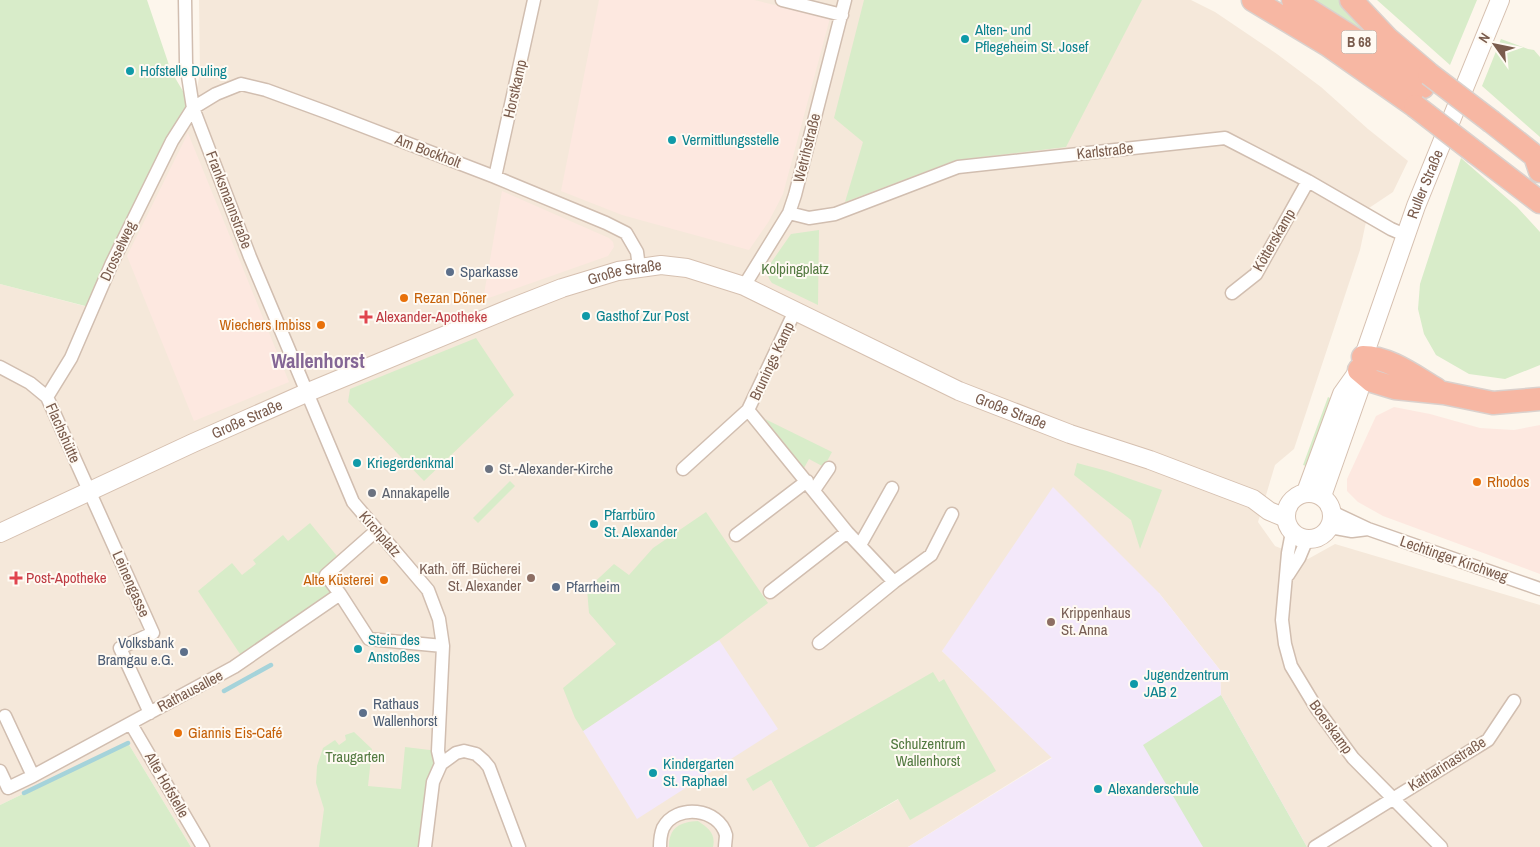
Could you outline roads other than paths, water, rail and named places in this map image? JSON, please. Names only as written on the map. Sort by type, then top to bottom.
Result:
[{"type":"highway","name":"B 68","points":[[1253,0],[1328,45],[1422,89]]},
{"type":"highway","name":"B 68","points":[[1293,0],[1350,36],[1485,136],[1504,174],[1540,202]]},
{"type":"highway","points":[[1351,0],[1388,39],[1422,89],[1485,136],[1536,156],[1540,171]]},
{"type":"highway","points":[[1504,174],[1514,193],[1540,218]]},
{"type":"highway","points":[[1361,364],[1372,381],[1395,388],[1444,393],[1493,403],[1537,398]]},
{"type":"street","name":"Franksmannstraße","points":[[185,0],[186,63],[193,108],[240,232],[306,393]]},
{"type":"street","name":"Horstkamp","points":[[495,177],[534,0]]},
{"type":"street","points":[[782,0],[842,15]]},
{"type":"street","name":"Wetrihstraße","points":[[744,286],[789,213],[845,0]]},
{"type":"street","name":"Ruller Straße","points":[[1314,494],[1342,394],[1361,364],[1405,235],[1500,0]]},
{"type":"street","name":"Am Bockholt","points":[[193,108],[216,94],[241,84],[283,96],[495,177],[572,208],[626,233],[637,252],[639,268]]},
{"type":"street","name":"Drosselweg","points":[[47,397],[71,358],[115,256],[172,142],[193,108]]},
{"type":"street","name":"Karlstraße","points":[[789,213],[809,218],[835,214],[958,167],[1225,138],[1308,181],[1391,229],[1405,235]]},
{"type":"street","name":"Kötterskamp","points":[[1232,293],[1256,274],[1308,181]]},
{"type":"street","name":"Große Straße","points":[[0,533],[193,443],[306,393],[562,288],[618,271],[662,265],[687,268],[744,286],[959,391],[1070,434],[1150,460],[1253,499],[1272,499],[1294,523]]},
{"type":"street","name":"Brunings Kamp","points":[[683,469],[748,410],[795,311]]},
{"type":"street","name":"Flachshütte","points":[[0,367],[30,383],[47,397],[89,492]]},
{"type":"street","name":"Kirchplatz","points":[[306,393],[353,502],[428,590],[439,619],[443,646],[438,751],[441,764]]},
{"type":"street","name":"Brunings Kamp","points":[[748,410],[811,485],[847,532],[894,582]]},
{"type":"street","points":[[736,535],[811,485],[830,468]]},
{"type":"street","points":[[860,545],[892,488]]},
{"type":"street","name":"Leinengasse","points":[[89,492],[153,633],[120,648],[150,713]]},
{"type":"street","points":[[1300,494],[1314,494],[1327,500],[1331,520],[1320,536],[1294,523],[1300,494]]},
{"type":"street","points":[[818,643],[930,555],[952,514]]},
{"type":"street","name":"Lechtinger Kirchweg","points":[[1331,520],[1368,529],[1540,589]]},
{"type":"street","name":"Boerskamp","points":[[1294,523],[1282,620],[1285,644],[1291,666],[1317,709],[1353,758],[1441,847]]},
{"type":"street","points":[[377,530],[326,575],[369,639],[443,646]]},
{"type":"street","points":[[770,592],[847,532]]},
{"type":"street","name":"Rathausallee","points":[[0,771],[8,788],[33,776],[234,668],[340,594]]},
{"type":"street","name":"Katharinastraße","points":[[1315,847],[1488,740],[1514,701]]},
{"type":"street","points":[[5,716],[33,776]]},
{"type":"street","name":"Alte Hofstelle","points":[[131,724],[203,847]]},
{"type":"street","points":[[425,847],[433,782],[441,764],[450,756],[464,751],[476,754],[489,767],[519,847]]},
{"type":"street","points":[[660,847],[663,828],[671,817],[688,811],[701,812],[718,822],[726,836],[725,847]]},
{"type":"waterway","points":[[224,691],[271,665]]},
{"type":"waterway","points":[[24,793],[128,743]]},
{"type":"place","name":"Alten- und Pflegeheim St. Josef","points":[[965,39]]},
{"type":"place","name":"Hofstelle Duling","points":[[130,71]]},
{"type":"place","name":"Vermittlungsstelle","points":[[672,140]]},
{"type":"place","name":"Sparkasse","points":[[450,272]]},
{"type":"place","name":"Rezan Döner","points":[[404,298]]},
{"type":"place","name":"Gasthof Zur Post","points":[[586,316]]},
{"type":"place","name":"Alexander-Apotheke","points":[[366,317]]},
{"type":"place","name":"Wiechers Imbiss","points":[[321,325]]},
{"type":"place","name":"Kriegerdenkmal","points":[[357,463]]},
{"type":"place","name":"St.-Alexander-Kirche","points":[[489,469]]},
{"type":"place","name":"Rhodos","points":[[1477,482]]},
{"type":"place","name":"Annakapelle","points":[[372,493]]},
{"type":"place","name":"Pfarrbüro St. Alexander","points":[[594,524]]},
{"type":"place","name":"Post-Apotheke","points":[[16,578]]},
{"type":"place","name":"Kath. öff. Bücherei St. Alexander","points":[[531,578]]},
{"type":"place","name":"Alte Küsterei","points":[[384,580]]},
{"type":"place","name":"Pfarrheim","points":[[556,587]]},
{"type":"place","name":"Krippenhaus St. Anna","points":[[1051,622]]},
{"type":"place","name":"Stein des Anstoßes","points":[[358,649]]},
{"type":"place","name":"Volksbank Bramgau e.G.","points":[[184,652]]},
{"type":"place","name":"Jugendzentrum JAB 2","points":[[1134,684]]},
{"type":"place","name":"Rathaus Wallenhorst","points":[[363,713]]},
{"type":"place","name":"Giannis Eis-Café","points":[[178,733]]},
{"type":"place","name":"Kindergarten St. Raphael","points":[[653,773]]},
{"type":"place","name":"Alexanderschule","points":[[1098,789]]},
{"type":"district","name":"Wallenhorst","points":[[318,361]]},
{"type":"park label","name":"Kolpingplatz","points":[[795,269]]},
{"type":"park label","name":"Schulzentrum Wallenhorst","points":[[928,752]]},
{"type":"park label","name":"Traugarten","points":[[355,757]]}]
